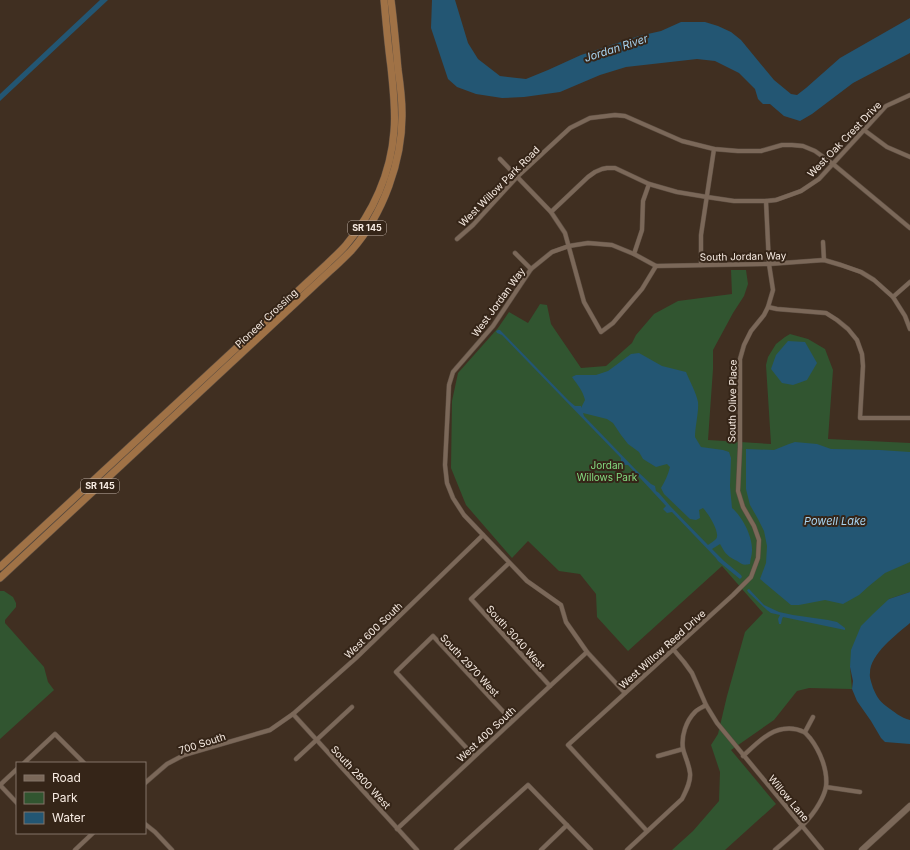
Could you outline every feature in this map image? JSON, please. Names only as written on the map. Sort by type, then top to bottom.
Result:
[{"type":"highway","name":"Pioneer Crossing","points":[[0,567],[327,264],[358,229],[370,211],[385,175],[392,147],[394,131],[394,95],[384,0]]},
{"type":"highway","name":"Pioneer Crossing","points":[[0,578],[326,276],[351,250],[364,233],[385,196],[396,163],[402,132],[401,95],[391,0]]},
{"type":"main road","points":[[862,850],[910,806]]},
{"type":"street","name":"West Oak Crest Drive","points":[[551,212],[588,177],[595,172],[607,168],[615,168],[649,184],[677,192],[734,201],[776,200],[801,190],[819,178],[886,106],[910,94]]},
{"type":"street","name":"West Willow Park Road","points":[[457,239],[473,225],[517,176],[570,128],[590,118],[615,115],[625,116],[682,141],[714,149]]},
{"type":"street","points":[[864,130],[887,147],[910,157]]},
{"type":"street","points":[[701,265],[701,236],[714,149],[761,151],[782,145],[803,146],[815,151],[833,164],[910,228]]},
{"type":"street","points":[[500,159],[551,212],[565,233],[584,302],[601,332],[613,323],[642,289],[656,266]]},
{"type":"street","points":[[634,254],[642,230],[643,201],[649,184]]},
{"type":"street","name":"South Olive Place","points":[[758,558],[758,540],[754,526],[743,507],[738,491],[740,447],[740,359],[744,345],[751,332],[764,315],[773,290],[769,264],[766,201]]},
{"type":"street","points":[[823,242],[824,260]]},
{"type":"street","name":"South Jordan Way","points":[[552,252],[569,246],[588,243],[612,245],[634,254],[656,266],[769,264],[824,260],[841,264],[861,272],[874,280],[893,297],[905,316],[910,329]]},
{"type":"street","name":"West Jordan Way","points":[[483,535],[464,515],[453,498],[447,483],[446,465],[449,386],[453,372],[493,326],[531,269],[552,252]]},
{"type":"street","points":[[515,253],[531,269]]},
{"type":"street","points":[[893,297],[910,282]]},
{"type":"street","points":[[768,306],[777,309],[826,313],[837,320],[848,329],[857,340],[862,354],[863,366],[860,418],[910,418]]},
{"type":"street","points":[[483,535],[527,581],[561,605],[566,622],[587,652],[625,693]]},
{"type":"street","name":"West 600 South","points":[[270,730],[293,714],[356,658],[483,535]]},
{"type":"street","name":"West Willow Reed Drive","points":[[647,832],[568,745],[733,595],[751,577],[758,558]]},
{"type":"street","name":"South 3040 West","points":[[509,563],[471,599],[550,686]]},
{"type":"street","name":"South 2970 West","points":[[474,756],[396,672],[433,636],[512,721]]},
{"type":"street","name":"Willow Lane","points":[[673,649],[692,673],[706,705],[717,723],[822,850]]},
{"type":"street","name":"West 400 South","points":[[397,828],[587,652]]},
{"type":"street","points":[[627,850],[682,799],[688,789],[690,774],[688,761],[683,749],[683,736],[686,725],[696,712],[706,705]]},
{"type":"street","points":[[296,759],[352,707]]},
{"type":"street","name":"South 2800 West","points":[[293,714],[417,850]]},
{"type":"street","points":[[805,732],[813,717]]},
{"type":"street","points":[[743,756],[766,736],[781,729],[792,729],[805,732],[816,745],[824,765],[826,788],[820,803],[802,826],[775,850]]},
{"type":"street","name":"700 South","points":[[146,782],[167,764],[184,755],[270,730]]},
{"type":"street","points":[[25,762],[55,734],[83,762]]},
{"type":"street","points":[[658,756],[683,749]]},
{"type":"street","points":[[16,770],[0,785],[16,802]]},
{"type":"street","points":[[456,850],[528,785],[591,850]]},
{"type":"street","points":[[826,788],[860,792]]},
{"type":"street","points":[[146,825],[172,850]]},
{"type":"street","points":[[541,850],[567,826]]},
{"type":"street","points":[[75,850],[92,834]]},
{"type":"street","points":[[80,846],[83,850]]},
{"type":"green space","name":"Jordan Willows Park","points":[[731,270],[746,270],[748,284],[744,296],[713,350],[708,440],[771,444],[766,365],[768,357],[776,344],[790,334],[808,339],[825,349],[833,370],[828,439],[910,443],[910,592],[889,599],[850,667],[852,689],[809,688],[797,691],[774,720],[731,750],[776,804],[725,850],[672,850],[693,831],[719,801],[720,772],[711,745],[718,734],[745,632],[763,613],[722,566],[628,651],[597,617],[596,594],[580,574],[559,571],[528,541],[512,558],[466,505],[451,468],[452,401],[458,373],[498,328],[509,312],[528,323],[540,304],[547,305],[551,324],[581,368],[606,366],[632,343],[636,335],[654,314],[678,301],[732,294]]},
{"type":"green space","points":[[0,591],[4,591],[13,597],[16,603],[16,607],[5,620],[5,623],[44,667],[48,682],[54,690],[0,739]]},
{"type":"water","points":[[100,0],[108,0],[0,101],[0,94]]},
{"type":"water","name":"Jordan River","points":[[432,0],[455,0],[468,43],[478,59],[500,76],[526,79],[581,55],[639,36],[661,31],[681,22],[705,22],[731,32],[741,40],[774,80],[791,94],[797,95],[840,58],[910,18],[910,53],[853,83],[812,114],[800,121],[784,116],[770,104],[763,104],[758,99],[755,89],[739,73],[715,61],[697,59],[626,67],[600,75],[560,92],[524,97],[502,98],[476,94],[457,87],[448,79],[431,28]]},
{"type":"water","points":[[500,330],[569,401],[575,406],[581,406],[581,408],[585,400],[580,388],[572,377],[576,375],[596,375],[608,371],[631,354],[639,353],[662,366],[686,372],[698,402],[695,437],[701,447],[729,452],[731,458],[730,486],[732,508],[739,516],[749,533],[752,545],[750,564],[743,564],[730,557],[720,544],[712,549],[741,575],[742,577],[740,579],[718,561],[672,512],[667,513],[663,509],[666,506],[628,465],[623,465],[621,463],[621,458],[502,335],[496,331]],"holes":[[[583,413],[607,419],[613,423],[628,444],[639,452],[643,459],[656,467],[667,464],[670,467],[661,488],[664,494],[690,519],[696,520],[700,518],[699,510],[703,508],[711,518],[717,532],[715,540],[708,545],[656,491],[655,486],[637,471],[584,416]]]},
{"type":"water","points":[[788,341],[805,342],[817,363],[807,380],[793,385],[782,383],[771,369],[776,355]]},
{"type":"water","name":"Powell Lake","points":[[795,442],[817,444],[831,449],[910,452],[910,562],[885,573],[859,595],[843,604],[825,600],[791,605],[760,579],[766,563],[767,546],[764,531],[750,505],[746,489],[746,449],[774,450]]},
{"type":"water","points":[[749,589],[764,605],[779,612],[837,622],[845,628],[845,630],[783,617],[781,624],[779,624],[778,619],[780,615],[771,613],[767,610],[748,592],[747,590]]},
{"type":"water","points":[[910,592],[910,623],[885,645],[874,659],[871,666],[870,678],[878,698],[894,712],[903,718],[910,720],[910,744],[885,742],[857,701],[852,689],[853,681],[850,667],[851,650],[861,626],[873,614],[889,599]]}]
